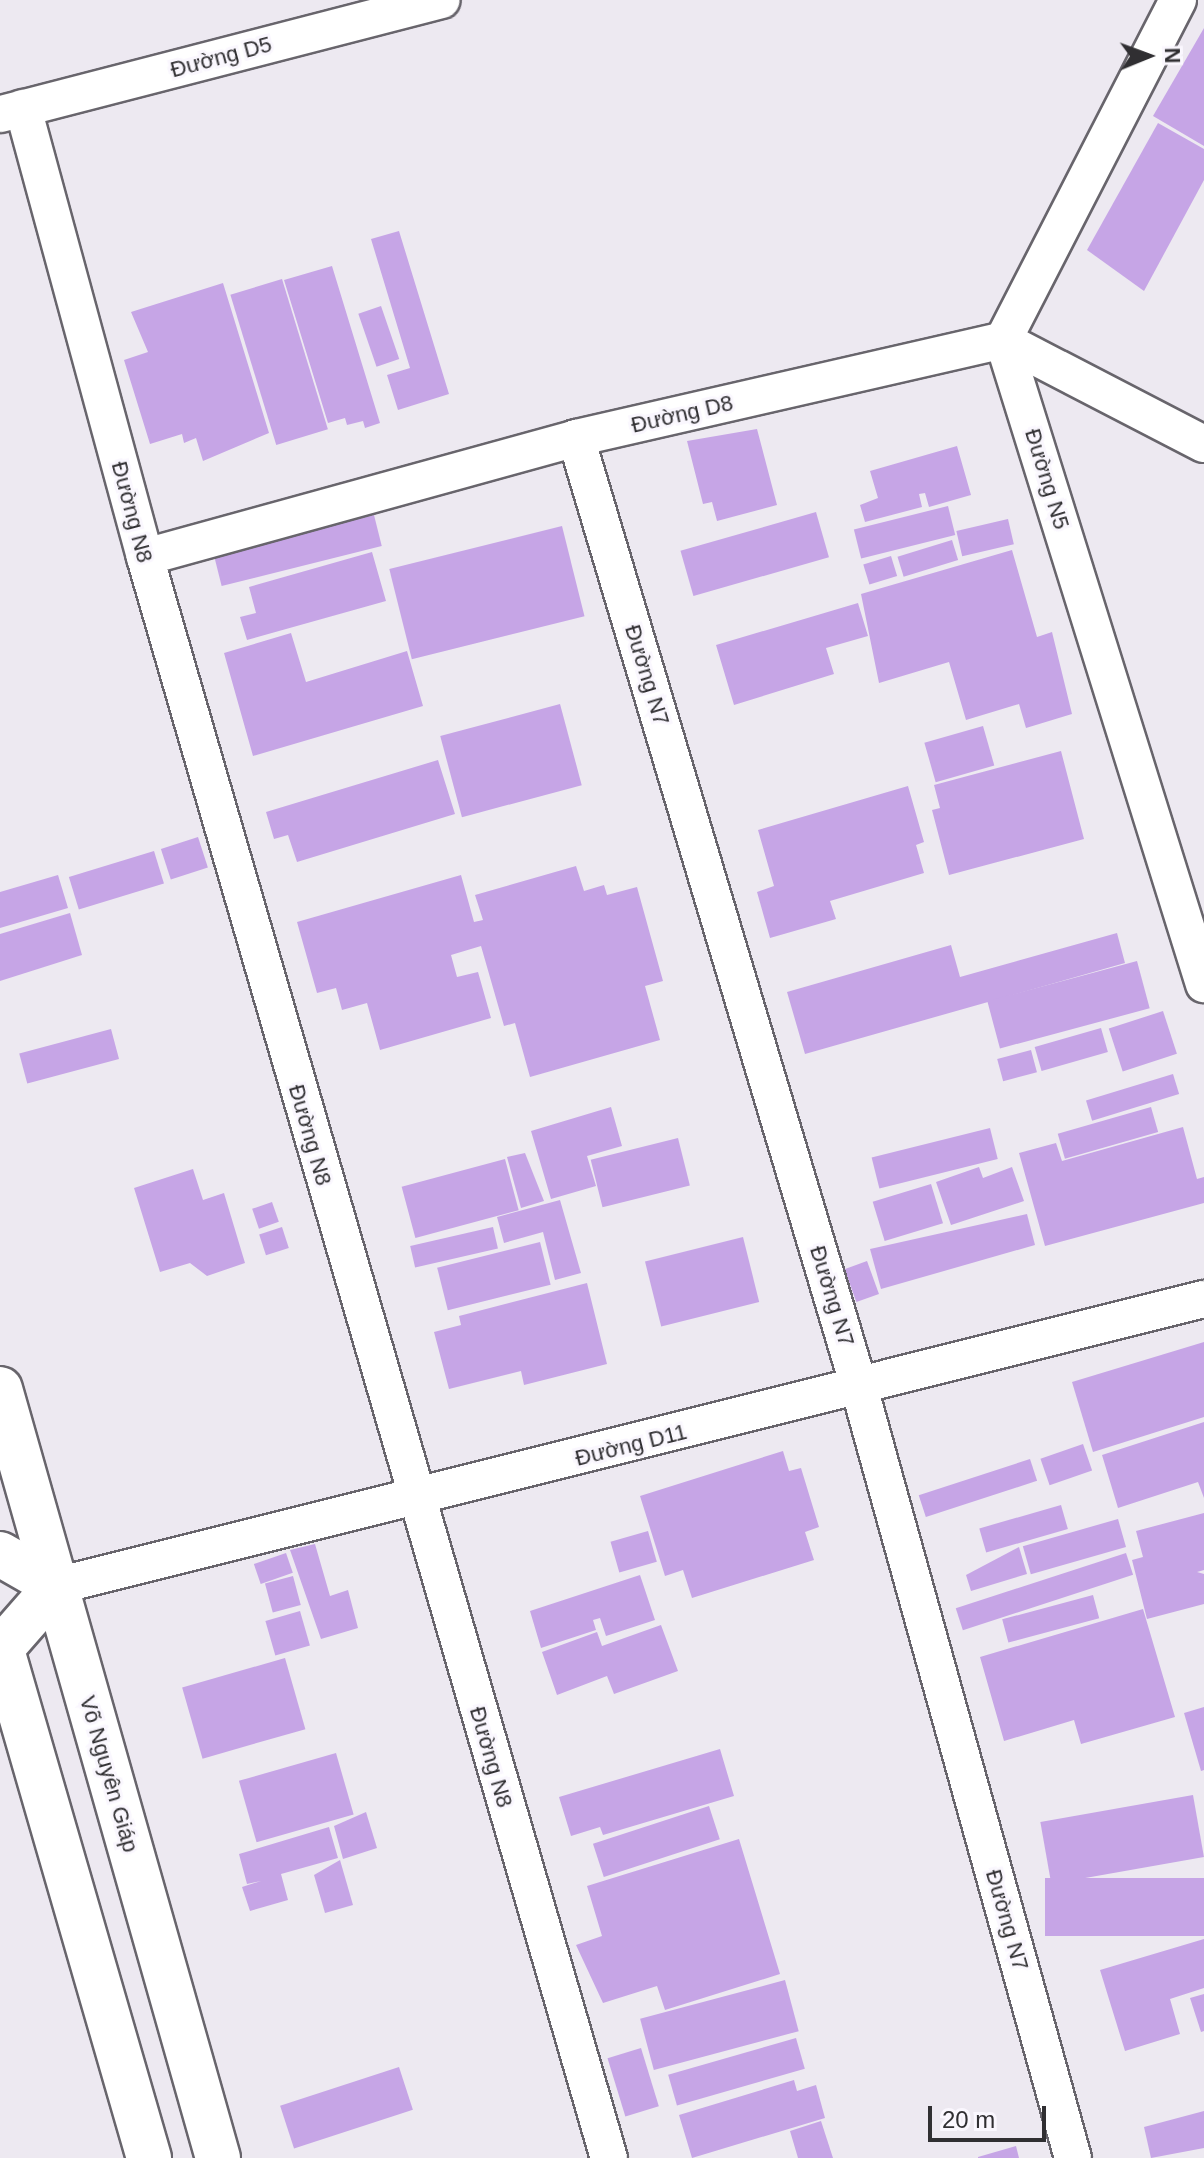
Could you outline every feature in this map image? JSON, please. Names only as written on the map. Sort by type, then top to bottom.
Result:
[{"type":"main road","name":"Võ Nguyên Giáp","points":[[0,1389],[218,2158]]},
{"type":"main road","points":[[0,1554],[56,1586],[1,1647],[149,2158]]},
{"type":"street","name":"Đường D5","points":[[12,111],[441,0]]},
{"type":"street","points":[[1178,0],[1003,340],[1204,444]]},
{"type":"street","name":"Đường N8","points":[[12,111],[145,557],[415,1500],[609,2158]]},
{"type":"street","name":"Đường D8","points":[[145,557],[576,438],[1003,340]]},
{"type":"street","name":"Đường N5","points":[[1003,340],[1198,940],[1204,984]]},
{"type":"street","name":"Đường N7","points":[[576,438],[859,1387],[1073,2158]]},
{"type":"street","name":"Đường D11","points":[[56,1586],[415,1500],[1204,1299]]},
{"type":"building","points":[[1204,28],[1204,146],[1153,116]]},
{"type":"building","points":[[1158,123],[1204,149],[1204,180],[1144,291],[1087,250]]},
{"type":"building","points":[[399,231],[449,394],[398,410],[387,375],[410,368],[371,239]]},
{"type":"building","points":[[332,266],[380,423],[365,428],[363,421],[347,425],[345,418],[328,423],[284,280]]},
{"type":"building","points":[[282,279],[328,429],[276,445],[230,295]]},
{"type":"building","points":[[223,283],[269,433],[203,461],[196,438],[184,443],[182,434],[150,444],[124,360],[148,352],[131,312]]},
{"type":"building","points":[[381,306],[399,359],[377,367],[358,314]]},
{"type":"building","points":[[757,429],[777,505],[717,521],[712,502],[703,504],[687,441]]},
{"type":"building","points":[[957,446],[971,495],[929,507],[925,493],[919,494],[922,507],[865,522],[860,505],[878,498],[870,471]]},
{"type":"building","points":[[948,506],[955,535],[861,559],[854,529]]},
{"type":"building","points":[[816,512],[829,557],[693,596],[680,551]]},
{"type":"building","points":[[374,515],[382,546],[222,586],[214,555]]},
{"type":"building","points":[[1008,519],[1014,544],[962,556],[956,531]]},
{"type":"building","points":[[562,526],[584,616],[412,659],[389,569]]},
{"type":"building","points":[[952,540],[958,560],[904,577],[897,557]]},
{"type":"building","points":[[1012,550],[1037,637],[1052,632],[1072,714],[1026,728],[1019,704],[966,720],[949,662],[879,683],[861,594]]},
{"type":"building","points":[[372,552],[386,601],[247,640],[240,617],[256,613],[249,587]]},
{"type":"building","points":[[891,556],[897,576],[869,585],[863,564]]},
{"type":"building","points":[[858,603],[868,636],[826,648],[834,674],[734,705],[716,645]]},
{"type":"building","points":[[291,633],[306,682],[407,651],[423,706],[253,756],[224,653]]},
{"type":"building","points":[[560,704],[582,785],[462,817],[440,736]]},
{"type":"building","points":[[983,726],[994,765],[936,782],[924,743]]},
{"type":"building","points":[[1061,751],[1084,839],[949,875],[932,810],[940,808],[934,785]]},
{"type":"building","points":[[438,760],[455,814],[297,862],[288,835],[274,839],[266,812]]},
{"type":"building","points":[[908,786],[924,842],[916,845],[924,873],[830,901],[836,919],[770,938],[757,892],[774,886],[758,830]]},
{"type":"building","points":[[198,837],[208,867],[171,879],[161,849]]},
{"type":"building","points":[[154,851],[164,884],[79,910],[69,877]]},
{"type":"building","points":[[576,866],[584,891],[604,885],[607,895],[637,887],[663,981],[645,986],[660,1040],[530,1077],[515,1023],[504,1026],[481,946],[451,955],[457,977],[478,972],[491,1018],[380,1050],[367,1003],[342,1010],[336,988],[317,993],[297,922],[461,875],[474,922],[483,920],[475,895]]},
{"type":"building","points":[[58,875],[68,908],[0,928],[0,892]]},
{"type":"building","points":[[70,913],[82,955],[0,981],[0,934]]},
{"type":"building","points":[[1117,933],[1125,963],[805,1054],[787,992],[951,945],[960,977]]},
{"type":"building","points":[[1137,961],[1150,1008],[1000,1048],[987,1001]]},
{"type":"building","points":[[1163,1011],[1177,1054],[1123,1071],[1109,1029]]},
{"type":"building","points":[[1101,1028],[1108,1052],[1042,1071],[1035,1047]]},
{"type":"building","points":[[111,1029],[119,1059],[27,1084],[19,1054]]},
{"type":"building","points":[[1031,1050],[1037,1072],[1003,1081],[997,1059]]},
{"type":"building","points":[[1173,1074],[1179,1094],[1092,1121],[1086,1101]]},
{"type":"building","points":[[611,1107],[622,1146],[587,1156],[596,1186],[551,1199],[531,1131]]},
{"type":"building","points":[[1151,1107],[1158,1132],[1065,1159],[1058,1134]]},
{"type":"building","points":[[1183,1127],[1197,1179],[1204,1177],[1204,1203],[1045,1246],[1019,1153],[1056,1143],[1062,1161]]},
{"type":"building","points":[[990,1128],[998,1159],[879,1189],[872,1158]]},
{"type":"building","points":[[678,1138],[690,1186],[603,1207],[591,1160]]},
{"type":"building","points":[[525,1153],[544,1201],[521,1208],[507,1157]]},
{"type":"building","points":[[505,1159],[519,1210],[415,1238],[402,1187]]},
{"type":"building","points":[[979,1167],[983,1178],[1012,1167],[1024,1201],[951,1225],[936,1182]]},
{"type":"building","points":[[193,1169],[203,1200],[224,1193],[245,1263],[207,1276],[190,1263],[160,1272],[134,1188]]},
{"type":"building","points":[[931,1184],[943,1223],[885,1241],[873,1202]]},
{"type":"building","points":[[560,1200],[581,1273],[555,1280],[543,1232],[504,1243],[497,1217]]},
{"type":"building","points":[[272,1202],[279,1222],[259,1229],[252,1209]]},
{"type":"building","points":[[1027,1214],[1035,1245],[881,1289],[870,1249]]},
{"type":"building","points":[[282,1227],[289,1248],[266,1255],[259,1234]]},
{"type":"building","points":[[493,1227],[498,1248],[415,1268],[410,1246]]},
{"type":"building","points":[[743,1237],[759,1302],[661,1326],[645,1261]]},
{"type":"building","points":[[540,1242],[551,1285],[448,1310],[437,1268]]},
{"type":"building","points":[[867,1261],[879,1294],[856,1302],[844,1269]]},
{"type":"building","points":[[587,1283],[607,1364],[524,1385],[521,1371],[449,1389],[434,1332],[461,1325],[459,1316]]},
{"type":"building","points":[[1204,1342],[1204,1417],[1093,1452],[1072,1382]]},
{"type":"building","points":[[1204,1422],[1204,1498],[1198,1482],[1118,1508],[1102,1455]]},
{"type":"building","points":[[1083,1444],[1092,1470],[1050,1485],[1040,1459]]},
{"type":"building","points":[[783,1451],[789,1471],[801,1468],[819,1527],[805,1532],[814,1560],[692,1598],[683,1570],[665,1576],[640,1496]]},
{"type":"building","points":[[1030,1459],[1037,1481],[926,1517],[919,1495]]},
{"type":"building","points":[[1061,1505],[1068,1529],[986,1552],[979,1528]]},
{"type":"building","points":[[1204,1513],[1204,1570],[1197,1572],[1204,1574],[1204,1604],[1147,1619],[1132,1560],[1143,1557],[1136,1531]]},
{"type":"building","points":[[1118,1519],[1126,1547],[1031,1574],[1023,1546]]},
{"type":"building","points":[[648,1531],[657,1562],[619,1573],[611,1542]]},
{"type":"building","points":[[315,1544],[330,1596],[348,1590],[358,1628],[321,1639],[290,1550]]},
{"type":"building","points":[[1019,1547],[1027,1574],[971,1591],[966,1575]]},
{"type":"building","points":[[286,1553],[293,1573],[261,1584],[254,1564]]},
{"type":"building","points":[[1126,1553],[1133,1575],[963,1630],[956,1608]]},
{"type":"building","points":[[640,1575],[655,1620],[606,1636],[600,1618],[593,1620],[596,1630],[541,1648],[530,1611]]},
{"type":"building","points":[[293,1576],[301,1605],[273,1612],[265,1584]]},
{"type":"building","points":[[1093,1595],[1099,1618],[1008,1643],[1002,1619]]},
{"type":"building","points":[[1143,1609],[1175,1717],[1081,1744],[1074,1720],[1004,1741],[980,1657]]},
{"type":"building","points":[[300,1611],[310,1646],[275,1656],[265,1621]]},
{"type":"building","points":[[661,1625],[678,1671],[614,1694],[607,1676],[557,1695],[542,1652],[597,1632],[602,1646]]},
{"type":"building","points":[[285,1658],[305,1729],[203,1759],[182,1687]]},
{"type":"building","points":[[1204,1707],[1204,1770],[1201,1771],[1184,1713]]},
{"type":"building","points":[[720,1749],[734,1796],[603,1835],[600,1827],[571,1836],[559,1797]]},
{"type":"building","points":[[336,1753],[354,1815],[257,1842],[239,1781]]},
{"type":"building","points":[[1193,1795],[1204,1857],[1051,1884],[1040,1822]]},
{"type":"building","points":[[709,1806],[720,1839],[604,1877],[593,1844]]},
{"type":"building","points":[[366,1812],[377,1848],[343,1859],[334,1826]]},
{"type":"building","points":[[329,1827],[338,1858],[281,1874],[288,1900],[250,1911],[242,1887],[261,1881],[247,1884],[239,1854]]},
{"type":"building","points":[[739,1839],[780,1974],[665,2010],[657,1986],[603,2003],[576,1945],[602,1936],[587,1886]]},
{"type":"building","points":[[340,1860],[353,1905],[325,1913],[314,1875]]},
{"type":"building","points":[[1045,1878],[1204,1878],[1204,1936],[1045,1936]]},
{"type":"building","points":[[1204,1939],[1204,1988],[1170,1999],[1180,2034],[1125,2051],[1100,1970]]},
{"type":"building","points":[[785,1980],[799,2031],[654,2070],[640,2019]]},
{"type":"building","points":[[1204,1994],[1204,2031],[1201,2032],[1190,1998]]},
{"type":"building","points":[[796,2038],[805,2069],[677,2105],[668,2075]]},
{"type":"building","points":[[641,2048],[659,2106],[625,2117],[608,2058]]},
{"type":"building","points":[[399,2067],[413,2110],[294,2148],[280,2106]]},
{"type":"building","points":[[794,2080],[797,2091],[816,2085],[825,2118],[692,2158],[679,2115]]},
{"type":"building","points":[[1204,2111],[1204,2148],[1151,2158],[1144,2127]]},
{"type":"building","points":[[821,2121],[833,2158],[798,2158],[790,2131]]},
{"type":"building","points":[[1016,2146],[1019,2158],[978,2158],[978,2157]]}]
